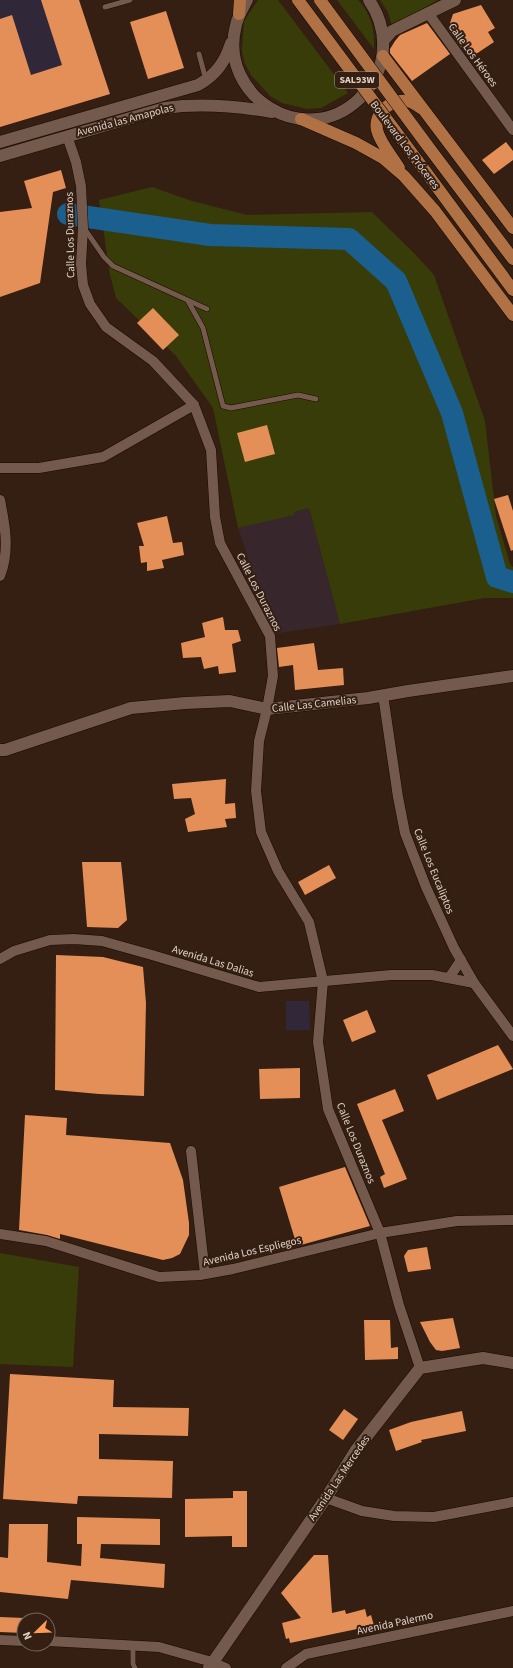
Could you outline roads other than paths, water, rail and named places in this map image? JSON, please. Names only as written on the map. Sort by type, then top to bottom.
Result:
[{"type":"highway","points":[[239,14],[240,0]]},
{"type":"highway","name":"Boulevard Los Próceres","points":[[298,0],[513,290]]},
{"type":"highway","name":"Boulevard Los Próceres","points":[[320,0],[513,259]]},
{"type":"highway","points":[[383,56],[513,228]]},
{"type":"highway","points":[[404,176],[377,132],[376,124],[378,116],[383,108],[401,101],[410,101],[426,111]]},
{"type":"highway","points":[[301,119],[356,143],[383,158],[404,176],[435,211],[513,315]]},
{"type":"main road","points":[[248,0],[239,14],[234,36],[234,57],[240,77],[256,98],[277,113]]},
{"type":"main road","name":"Avenida las Amapolas","points":[[0,156],[164,108],[179,106],[223,106],[247,108],[301,119],[315,120],[343,112],[355,104],[373,83],[383,56],[383,41],[378,16],[369,0]]},
{"type":"main road","points":[[383,41],[392,31],[455,0]]},
{"type":"main road","name":"Avenida las Amapolas","points":[[0,142],[189,88],[206,81],[221,67],[228,54],[234,36]]},
{"type":"main road","name":"Calle Las Camelias","points":[[0,750],[5,750],[131,708],[185,703],[230,702],[267,709],[383,695],[513,676]]},
{"type":"main road","points":[[420,1368],[483,1358],[513,1363]]},
{"type":"main road","name":"Avenida Las Mercedes","points":[[211,1665],[326,1498],[356,1450],[420,1368]]},
{"type":"street","name":"Calle Los Héroes","points":[[428,13],[513,130]]},
{"type":"street","name":"Calle Los Duraznos","points":[[67,136],[76,162],[81,186],[83,228],[81,264],[82,278],[90,304],[106,327],[153,361],[194,405],[211,450],[215,517],[220,543],[270,636],[273,676],[259,741],[256,791],[261,832],[278,871],[309,922],[323,981],[318,1042],[328,1109],[380,1233],[399,1305],[420,1368]]},
{"type":"street","points":[[0,468],[39,468],[104,457],[194,405]]},
{"type":"street","points":[[0,500],[6,530],[5,564],[0,576]]},
{"type":"street","name":"Calle Los Eucaliptos","points":[[383,695],[405,833],[426,887],[461,960],[474,983],[513,1036]]},
{"type":"street","name":"Avenida Las Dalias","points":[[0,959],[14,951],[50,940],[74,939],[102,941],[259,987],[390,975],[432,975],[474,983]]},
{"type":"street","points":[[449,978],[461,960]]},
{"type":"street","points":[[190,1152],[205,1274]]},
{"type":"street","name":"Avenida Los Espliegos","points":[[0,1234],[46,1241],[159,1277],[205,1274],[380,1233],[457,1221],[513,1220]]},
{"type":"street","points":[[326,1498],[362,1511],[401,1516],[434,1517],[513,1502]]},
{"type":"street","name":"Avenida Palermo","points":[[286,1668],[306,1654],[513,1611]]},
{"type":"street","points":[[0,1640],[16,1641]]},
{"type":"street","points":[[56,1641],[159,1647],[211,1665],[226,1668]]},
{"type":"lane","points":[[105,7],[130,0]]},
{"type":"lane","points":[[199,54],[206,81]]},
{"type":"lane","points":[[83,228],[104,257],[113,266],[207,309]]},
{"type":"lane","points":[[188,301],[203,328],[223,406],[231,408],[298,395],[316,399]]},
{"type":"lane","points":[[133,1646],[133,1664],[135,1668]]},
{"type":"waterway","points":[[68,214],[210,235],[349,239],[396,281],[452,413],[497,577],[513,582]]}]
